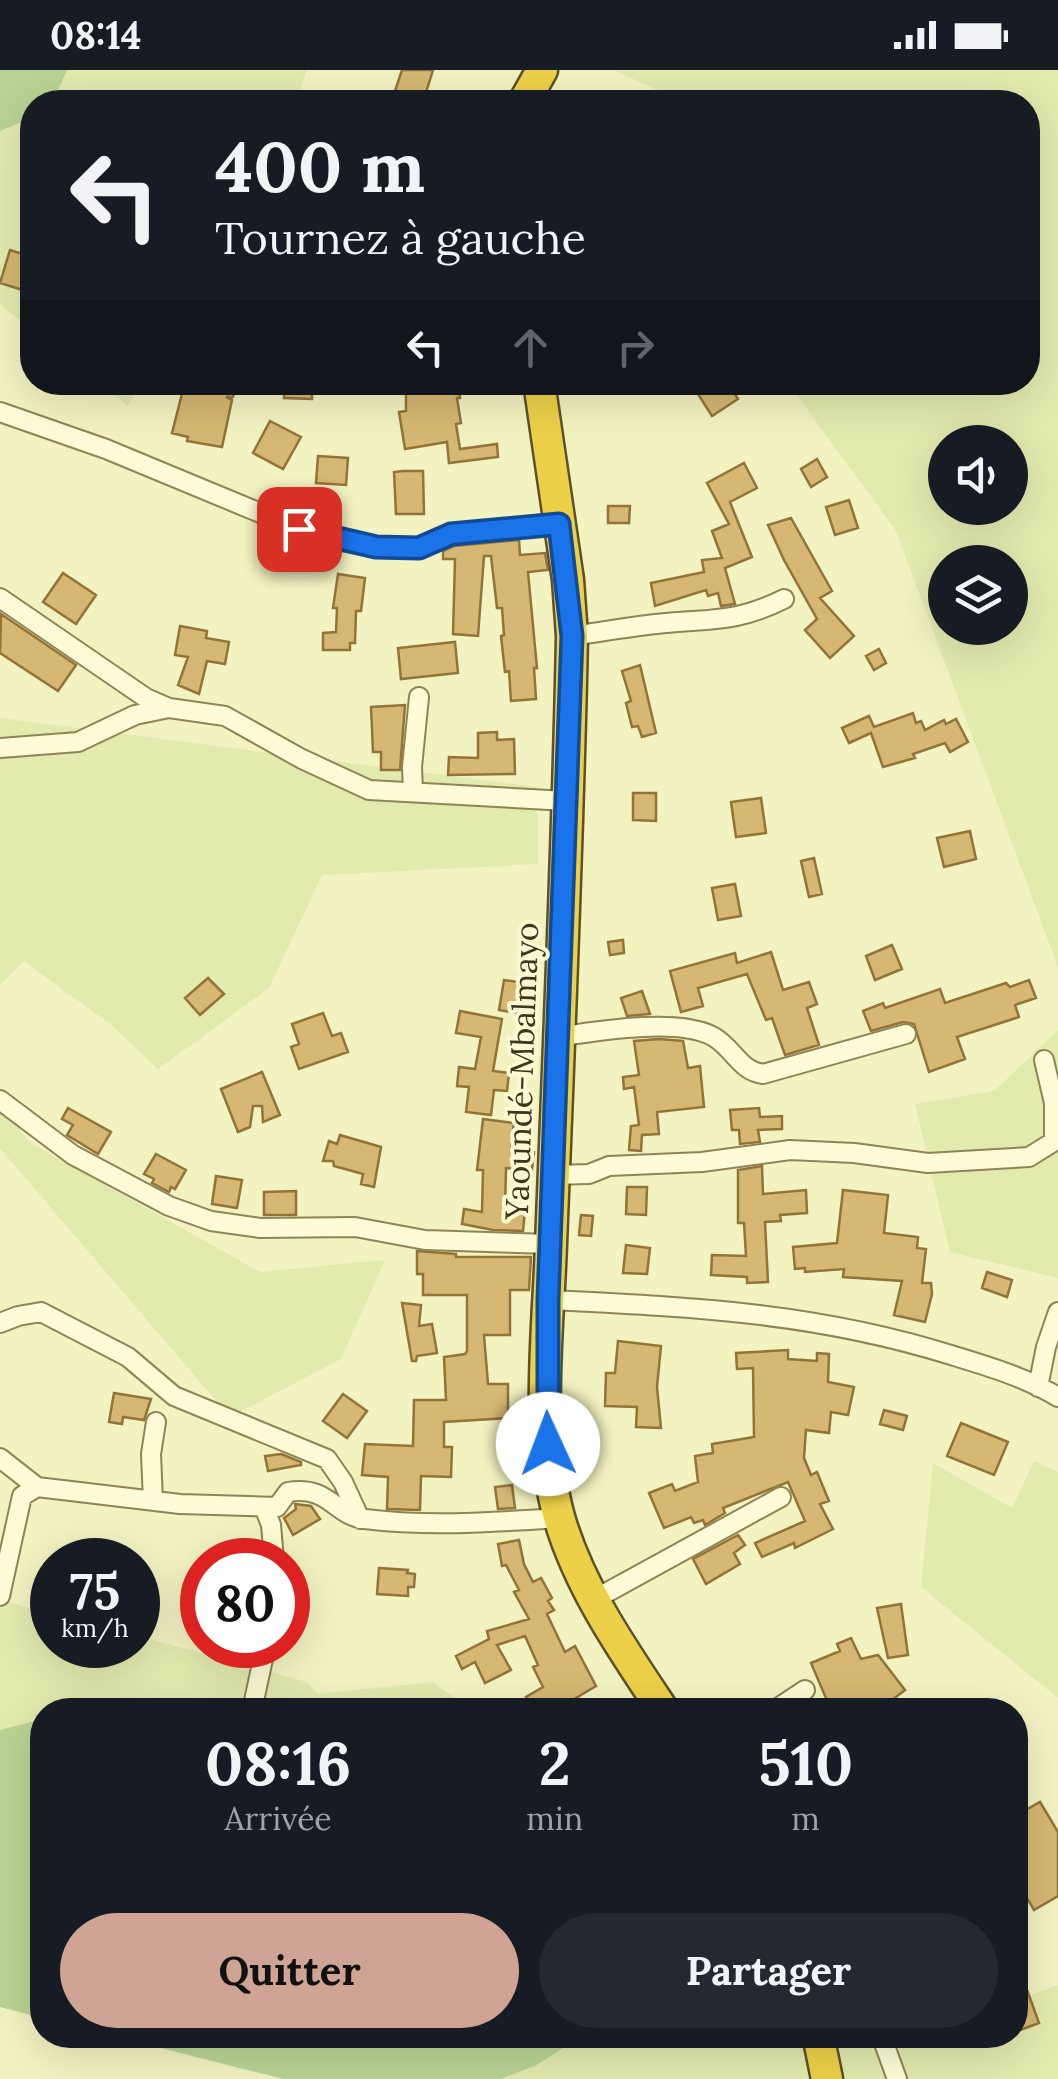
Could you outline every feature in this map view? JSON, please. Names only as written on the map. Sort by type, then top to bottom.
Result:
[{"type":"highway","name":"Yaoundé-Mbalmayo","points":[[539,395],[572,636],[548,1300],[546,1413],[550,1474],[560,1518],[595,1599],[656,1698]]},
{"type":"highway","points":[[821,2048],[827,2079]]},
{"type":"street","points":[[0,412],[106,449],[299,529],[341,540],[376,547],[419,548],[451,534],[559,524]]},
{"type":"street","points":[[0,598],[146,698],[169,708],[225,716],[302,759],[369,790],[567,801]]},
{"type":"street","points":[[572,636],[658,624],[724,621],[756,614],[784,599]]},
{"type":"street","points":[[413,792],[419,697]]},
{"type":"street","points":[[0,748],[78,742],[135,715],[169,708]]},
{"type":"street","points":[[557,1037],[608,1029],[691,1030],[712,1036],[730,1049],[746,1069],[764,1074],[906,1034]]},
{"type":"street","points":[[552,1175],[790,1150],[854,1153],[928,1163],[1030,1156],[1056,1140],[1054,1103],[1044,1060]]},
{"type":"street","points":[[0,1100],[72,1154],[169,1206],[211,1221],[260,1228],[355,1228],[425,1240],[552,1244]]},
{"type":"street","points":[[548,1300],[710,1308],[801,1318],[892,1336],[994,1369],[1058,1397]]},
{"type":"street","points":[[0,1323],[41,1312],[128,1356],[174,1396],[327,1458],[361,1519]]},
{"type":"street","points":[[1038,1387],[1058,1312]]},
{"type":"street","points":[[153,1501],[151,1454],[156,1422]]},
{"type":"street","points":[[0,1458],[37,1487],[153,1501],[277,1507],[288,1492],[309,1489],[361,1519],[442,1526],[560,1518]]},
{"type":"street","points":[[0,1596],[22,1496],[37,1487]]},
{"type":"street","points":[[595,1599],[782,1497]]},
{"type":"street","points":[[264,1507],[273,1538]]},
{"type":"street","points":[[255,1698],[261,1668]]},
{"type":"street","points":[[794,1698],[806,1690]]},
{"type":"street","points":[[886,2048],[897,2079]]},
{"type":"green space","points":[[0,70],[67,70],[58,90],[20,90],[20,123],[0,131]]},
{"type":"green space","points":[[67,70],[307,70],[300,90],[58,90]]},
{"type":"green space","points":[[614,70],[1058,70],[1058,967],[938,645],[1028,645],[1028,545],[928,545],[928,617],[896,531],[797,395],[1040,395],[1040,90],[656,90]]},
{"type":"green space","points":[[20,123],[20,320],[0,304],[0,131]]},
{"type":"green space","points":[[114,395],[134,395],[128,406]]},
{"type":"green space","points":[[0,718],[537,787],[538,864],[322,875],[269,988],[158,1069],[110,1024],[24,961],[0,985]]},
{"type":"green space","points":[[1058,1030],[1058,1278],[950,1252],[915,1104],[994,1091]]},
{"type":"green space","points":[[0,1104],[29,1142],[260,1272],[385,1260],[341,1359],[230,1417],[0,1148]]},
{"type":"green space","points":[[1034,1461],[1058,1472],[1058,1698],[921,1587],[933,1463],[1012,1508]]},
{"type":"green space","points":[[0,1600],[30,1608],[30,1668],[160,1668],[160,1642],[180,1647],[180,1668],[256,1668],[307,1682],[318,1694],[432,1682],[455,1698],[30,1698],[30,1722],[0,1730]]},
{"type":"green space","points":[[30,1722],[30,2015],[0,2007],[0,1730]]},
{"type":"green space","points":[[1058,1985],[1058,2079],[501,2079],[535,2066],[563,2048],[1028,2048],[1028,1996]]},
{"type":"green space","points":[[161,2048],[563,2048],[535,2066],[501,2079],[283,2079]]},
{"type":"building","points":[[402,70],[433,70],[427,90],[395,90]]},
{"type":"building","points":[[10,250],[20,253],[20,289],[0,283]]},
{"type":"building","points":[[182,395],[234,395],[226,397],[232,400],[222,447],[187,441],[188,437],[172,433]]},
{"type":"building","points":[[284,395],[312,395],[312,399]]},
{"type":"building","points":[[406,395],[460,395],[461,423],[456,424],[460,449],[497,444],[498,457],[449,463],[447,442],[405,449],[399,412],[406,411]]},
{"type":"building","points":[[699,395],[735,395],[738,399],[712,416]]},
{"type":"building","points":[[270,421],[301,437],[283,469],[253,453]]},
{"type":"building","points":[[318,456],[348,458],[346,485],[316,483]]},
{"type":"building","points":[[817,459],[827,477],[811,487],[801,469]]},
{"type":"building","points":[[744,463],[757,488],[730,502],[752,557],[725,568],[735,604],[721,606],[718,593],[708,596],[706,590],[655,606],[651,583],[704,572],[702,560],[722,558],[712,531],[729,524],[707,483]]},
{"type":"building","points":[[423,471],[424,514],[396,514],[394,472]]},
{"type":"building","points":[[849,500],[858,528],[835,535],[826,507]]},
{"type":"building","points":[[608,506],[630,506],[629,523],[608,523]]},
{"type":"building","points":[[791,518],[832,591],[820,598],[854,636],[830,658],[805,630],[817,619],[768,525]]},
{"type":"building","points":[[519,540],[520,555],[545,553],[548,570],[528,572],[536,699],[511,701],[501,636],[502,608],[497,608],[491,556],[484,556],[478,636],[453,634],[455,559],[443,559],[443,551],[454,546]]},
{"type":"building","points":[[63,573],[96,595],[76,624],[43,602]]},
{"type":"building","points":[[338,574],[365,578],[361,611],[356,611],[355,643],[350,643],[350,650],[323,650],[323,633],[336,632],[337,608],[333,608]]},
{"type":"building","points":[[1,614],[76,665],[58,691],[0,653]]},
{"type":"building","points":[[180,626],[207,631],[206,638],[229,642],[225,664],[207,661],[199,694],[178,685],[188,657],[175,655]]},
{"type":"building","points":[[455,642],[458,673],[401,679],[398,648]]},
{"type":"building","points":[[879,649],[886,663],[874,670],[866,656]]},
{"type":"building","points":[[640,665],[656,733],[642,737],[638,726],[632,727],[626,703],[631,701],[622,671]]},
{"type":"building","points":[[405,705],[400,770],[381,770],[381,752],[373,752],[371,707]]},
{"type":"building","points":[[913,713],[916,723],[921,721],[925,730],[944,720],[946,724],[956,719],[968,742],[950,752],[945,743],[913,754],[915,758],[883,767],[871,733],[849,743],[842,728],[869,716],[874,727]]},
{"type":"building","points":[[497,732],[497,740],[514,739],[515,774],[448,775],[449,757],[478,758],[478,733]]},
{"type":"building","points":[[633,793],[656,793],[656,821],[633,820]]},
{"type":"building","points":[[761,798],[766,833],[736,837],[731,802]]},
{"type":"building","points":[[970,831],[976,859],[944,867],[937,838]]},
{"type":"building","points":[[814,858],[822,894],[809,897],[801,861]]},
{"type":"building","points":[[735,884],[741,916],[718,920],[712,888]]},
{"type":"building","points":[[623,940],[624,953],[610,955],[608,942]]},
{"type":"building","points":[[892,945],[902,969],[875,980],[866,956]]},
{"type":"building","points":[[771,952],[783,990],[809,982],[817,1004],[807,1008],[819,1045],[785,1055],[772,1018],[766,1020],[747,974],[698,988],[703,1006],[681,1012],[670,971],[735,953],[737,963]]},
{"type":"building","points":[[208,978],[224,994],[200,1015],[185,998]]},
{"type":"building","points":[[504,980],[531,984],[527,1015],[499,1010]]},
{"type":"building","points":[[1029,980],[1036,998],[1015,1005],[1019,1017],[957,1037],[965,1059],[929,1072],[914,1024],[903,1022],[871,1031],[863,1011],[883,1003],[885,1008],[940,989],[945,1003],[1006,983],[1010,987]]},
{"type":"building","points":[[642,991],[650,1014],[627,1016],[621,998]]},
{"type":"building","points":[[460,1011],[502,1019],[493,1071],[509,1073],[507,1091],[494,1090],[491,1115],[466,1112],[469,1087],[457,1086],[459,1067],[475,1069],[481,1037],[456,1033]]},
{"type":"building","points":[[323,1013],[332,1036],[341,1033],[348,1052],[299,1069],[291,1047],[299,1044],[292,1024]]},
{"type":"building","points":[[634,1041],[683,1041],[688,1068],[700,1066],[704,1107],[657,1112],[659,1134],[642,1135],[641,1151],[629,1150],[631,1126],[639,1125],[634,1087],[624,1089],[623,1077],[639,1075]]},
{"type":"building","points":[[262,1072],[280,1115],[263,1122],[262,1106],[253,1106],[250,1127],[238,1132],[221,1089]]},
{"type":"building","points":[[68,1108],[111,1132],[98,1154],[67,1135],[73,1125],[62,1119]]},
{"type":"building","points":[[759,1108],[760,1117],[782,1116],[782,1129],[758,1130],[760,1142],[740,1144],[739,1130],[732,1130],[730,1110]]},
{"type":"building","points":[[483,1119],[514,1123],[511,1149],[534,1152],[532,1170],[506,1168],[505,1208],[525,1210],[523,1231],[462,1224],[464,1209],[482,1212],[483,1170],[477,1170]]},
{"type":"building","points":[[340,1135],[381,1147],[374,1187],[361,1184],[363,1174],[334,1166],[333,1161],[323,1161],[329,1141],[337,1144]]},
{"type":"building","points":[[156,1154],[186,1170],[169,1192],[144,1174]]},
{"type":"building","points":[[762,1166],[763,1194],[806,1190],[807,1213],[780,1215],[781,1221],[765,1222],[768,1282],[747,1283],[747,1277],[711,1275],[712,1255],[746,1256],[744,1223],[738,1223],[738,1170]]},
{"type":"building","points":[[216,1176],[242,1180],[237,1208],[212,1204]]},
{"type":"building","points":[[627,1187],[647,1187],[646,1215],[626,1214]]},
{"type":"building","points":[[843,1190],[888,1195],[884,1233],[918,1237],[917,1248],[926,1249],[922,1283],[931,1283],[932,1294],[925,1322],[894,1315],[902,1281],[843,1277],[844,1269],[795,1269],[793,1247],[837,1243]]},
{"type":"building","points":[[296,1191],[296,1215],[264,1215],[264,1192]]},
{"type":"building","points":[[581,1215],[593,1216],[591,1236],[579,1235]]},
{"type":"building","points":[[626,1245],[650,1248],[647,1274],[623,1273]]},
{"type":"building","points":[[417,1251],[456,1257],[531,1257],[529,1290],[510,1290],[510,1335],[484,1335],[488,1384],[508,1384],[508,1418],[444,1422],[444,1447],[452,1447],[451,1477],[421,1476],[420,1510],[387,1509],[388,1477],[362,1475],[365,1444],[413,1446],[414,1400],[446,1400],[444,1357],[467,1351],[467,1295],[423,1295],[423,1274],[417,1274]]},
{"type":"building","points":[[987,1272],[1012,1280],[1007,1297],[982,1288]]},
{"type":"building","points":[[402,1303],[421,1305],[419,1326],[432,1324],[437,1353],[417,1356],[412,1361]]},
{"type":"building","points":[[618,1341],[661,1346],[657,1387],[661,1428],[636,1427],[637,1407],[605,1406],[606,1373],[615,1373]]},
{"type":"building","points":[[788,1350],[788,1359],[817,1361],[817,1353],[829,1354],[828,1382],[854,1387],[848,1415],[831,1412],[829,1433],[806,1430],[804,1458],[811,1475],[817,1472],[829,1501],[820,1504],[833,1529],[795,1548],[794,1543],[762,1557],[755,1543],[805,1521],[788,1482],[723,1508],[725,1513],[705,1525],[703,1520],[694,1523],[691,1517],[664,1528],[649,1493],[672,1484],[675,1491],[698,1482],[695,1456],[713,1453],[712,1444],[754,1437],[753,1368],[737,1369],[736,1353]]},
{"type":"building","points":[[114,1393],[151,1399],[144,1420],[123,1417],[122,1424],[109,1422]]},
{"type":"building","points":[[343,1394],[367,1411],[347,1438],[323,1421]]},
{"type":"building","points":[[884,1410],[907,1416],[903,1430],[880,1424]]},
{"type":"building","points":[[961,1423],[1008,1442],[994,1475],[947,1456]]},
{"type":"building","points":[[281,1454],[301,1465],[268,1471],[265,1456]]},
{"type":"building","points":[[512,1485],[515,1508],[498,1509],[495,1487]]},
{"type":"building","points":[[295,1504],[311,1506],[320,1519],[293,1535],[284,1518],[296,1509]]},
{"type":"building","points":[[738,1535],[745,1545],[734,1553],[740,1564],[706,1584],[693,1559]]},
{"type":"building","points":[[519,1540],[533,1582],[541,1578],[552,1598],[548,1601],[554,1610],[547,1614],[565,1652],[575,1646],[596,1686],[576,1698],[527,1698],[543,1687],[525,1636],[497,1645],[511,1670],[485,1683],[475,1662],[462,1669],[456,1656],[489,1639],[487,1631],[529,1619],[514,1592],[519,1590],[506,1565],[502,1566],[498,1544]]},
{"type":"building","points":[[379,1568],[415,1574],[408,1596],[377,1594]]},
{"type":"building","points":[[901,1604],[908,1655],[888,1658],[877,1608]]},
{"type":"building","points":[[851,1638],[861,1659],[878,1655],[905,1690],[895,1698],[826,1698],[811,1663],[840,1651],[837,1644]]},
{"type":"building","points":[[1040,1802],[1058,1832],[1058,1896],[1034,1910],[1028,1900],[1028,1809]]},
{"type":"building","points":[[1028,1993],[1039,2023],[1028,2027]]},
{"type":"route","points":[[299,529],[376,547],[419,548],[451,534],[559,524],[572,636],[548,1300],[548,1444]]}]
